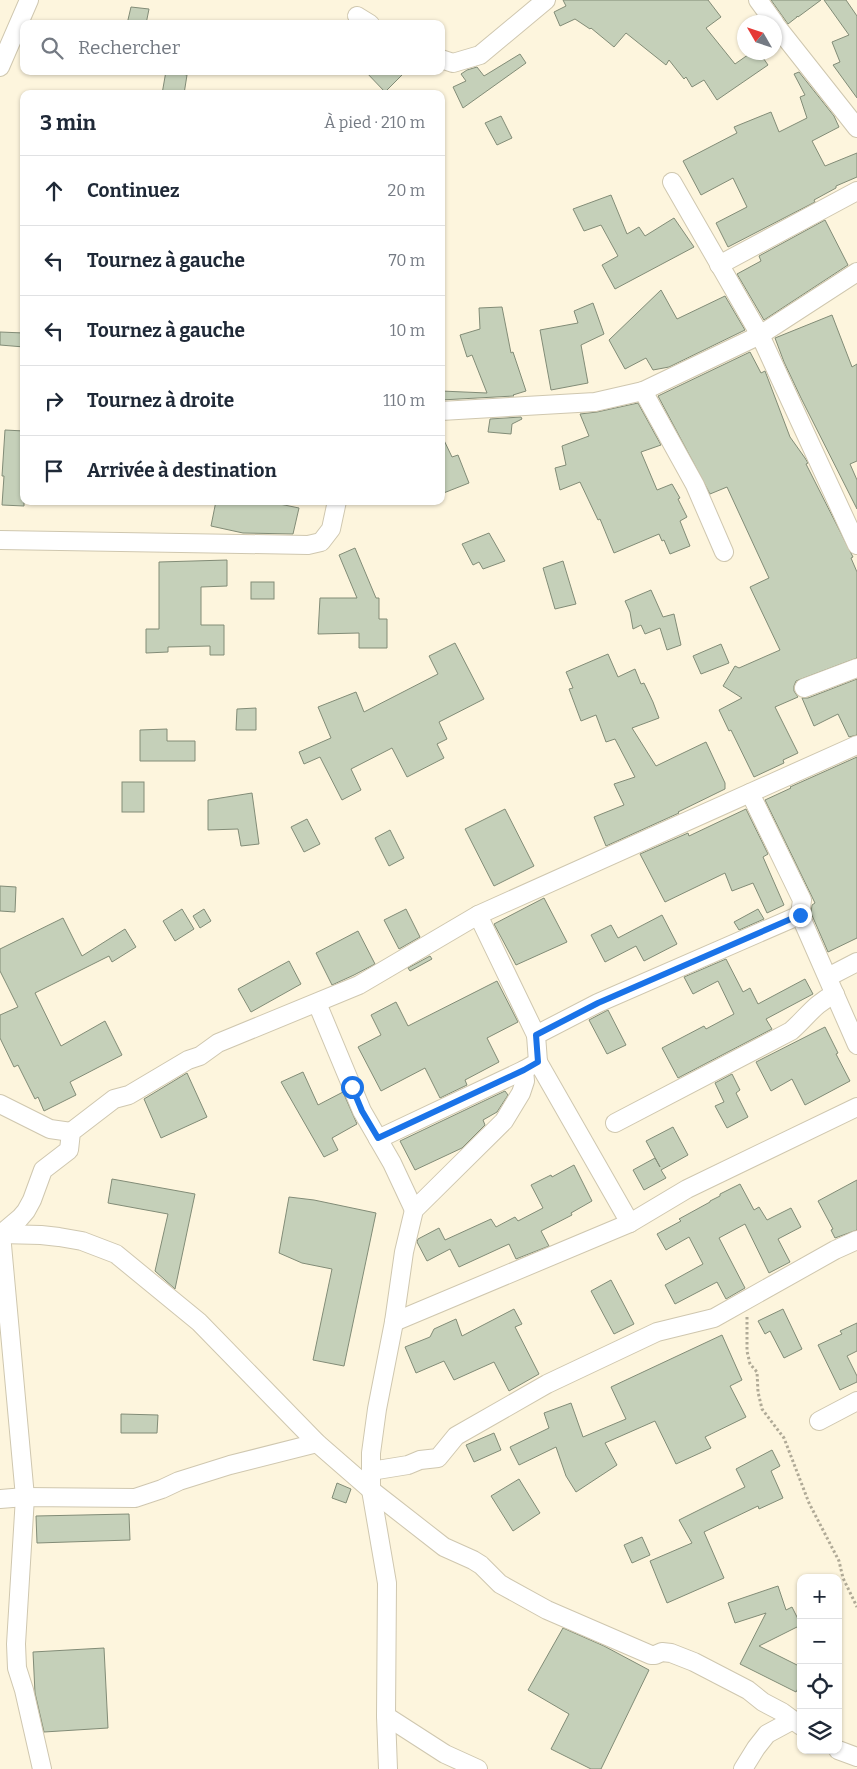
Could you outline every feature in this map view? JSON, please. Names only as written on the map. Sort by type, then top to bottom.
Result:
[{"type":"street","points":[[445,60],[453,62],[480,55],[546,0]]},
{"type":"street","points":[[758,0],[768,15]]},
{"type":"street","points":[[0,67],[24,1]]},
{"type":"street","points":[[782,33],[857,128]]},
{"type":"street","points":[[672,182],[760,335],[857,545]]},
{"type":"street","points":[[719,265],[857,191]]},
{"type":"street","points":[[445,411],[595,402],[643,391],[760,335],[857,272]]},
{"type":"street","points":[[643,391],[695,485],[724,552]]},
{"type":"street","points":[[0,540],[308,545],[321,542],[331,528],[336,505]]},
{"type":"street","points":[[804,688],[857,668]]},
{"type":"street","points":[[0,1104],[50,1129],[70,1132],[114,1100],[129,1095],[218,1044],[359,985],[478,915],[857,745]]},
{"type":"street","points":[[750,793],[802,900],[800,915],[857,1045]]},
{"type":"street","points":[[388,1769],[386,1716],[387,1583],[371,1490],[371,1453],[404,1252],[414,1210],[504,1121],[521,1093],[531,1066],[536,1035],[478,915]]},
{"type":"street","points":[[536,1035],[598,1003],[800,915]]},
{"type":"street","points":[[828,977],[857,962]]},
{"type":"street","points":[[616,1122],[791,1031],[811,1009],[823,999],[835,994]]},
{"type":"street","points":[[317,1003],[359,1103],[392,1163],[414,1210]]},
{"type":"street","points":[[378,1138],[531,1066]]},
{"type":"street","points":[[531,1066],[630,1223]]},
{"type":"street","points":[[394,1322],[630,1223],[687,1189],[857,1107]]},
{"type":"street","points":[[1,1234],[26,1211],[43,1170],[69,1150],[70,1132]]},
{"type":"street","points":[[1,1234],[59,1237],[82,1241],[116,1254],[199,1322],[317,1443],[371,1490],[444,1547],[473,1560],[500,1584],[520,1596],[574,1623],[651,1655],[656,1656],[662,1652],[671,1653],[694,1662],[748,1690],[763,1702],[797,1723]]},
{"type":"street","points":[[1,1234],[25,1497],[16,1644],[17,1668],[24,1690],[42,1769]]},
{"type":"street","points":[[371,1471],[438,1458],[456,1436],[547,1384],[657,1332],[714,1318],[835,1250],[857,1240]]},
{"type":"street","points":[[819,1421],[857,1401]]},
{"type":"street","points":[[0,1499],[25,1497],[135,1498],[179,1481],[230,1465],[317,1443]]},
{"type":"street","points":[[386,1716],[445,1754],[478,1769]]},
{"type":"street","points":[[743,1769],[767,1734],[797,1723]]},
{"type":"street","points":[[842,1751],[857,1757]]},
{"type":"path","points":[[747,1299],[747,1351],[750,1364],[757,1372],[758,1392],[762,1409],[784,1438],[809,1503],[839,1561],[843,1578],[857,1607]]},
{"type":"building","points":[[563,0],[708,0],[721,17],[706,28],[735,64],[741,60],[765,60],[768,65],[717,100],[704,80],[692,87],[686,77],[684,79],[669,60],[666,65],[626,33],[614,47],[591,28],[575,19],[560,26],[554,12],[566,6]]},
{"type":"building","points":[[771,0],[821,0],[788,24]]},
{"type":"building","points":[[824,0],[846,0],[857,16],[857,98],[833,65],[840,62],[832,42],[849,35]]},
{"type":"building","points":[[131,7],[149,9],[147,20],[128,20]]},
{"type":"building","points":[[520,54],[526,63],[463,108],[453,87],[466,81],[461,74],[477,67],[484,76]]},
{"type":"building","points":[[799,72],[834,116],[839,127],[812,141],[825,166],[857,153],[857,177],[836,186],[836,188],[814,200],[815,202],[728,247],[716,223],[747,207],[733,178],[701,195],[683,161],[737,133],[734,127],[771,112],[779,132],[807,118],[800,97],[805,95],[794,74]]},
{"type":"building","points":[[165,75],[187,75],[185,90],[163,90]]},
{"type":"building","points":[[369,75],[402,75],[387,90],[383,90]]},
{"type":"building","points":[[501,116],[512,138],[497,145],[485,123]]},
{"type":"building","points":[[611,195],[627,234],[639,227],[645,236],[674,218],[694,247],[615,289],[602,265],[618,256],[601,225],[584,231],[573,209]]},
{"type":"building","points":[[825,220],[848,265],[764,320],[737,274],[761,261],[759,256]]},
{"type":"building","points":[[661,290],[677,319],[725,296],[745,330],[669,367],[653,370],[646,358],[625,369],[609,340]]},
{"type":"building","points":[[593,303],[604,334],[581,345],[588,383],[551,390],[540,330],[578,323],[574,311]]},
{"type":"building","points":[[502,307],[511,353],[513,352],[526,391],[514,396],[445,400],[445,391],[487,393],[472,355],[467,357],[460,335],[480,329],[479,308]]},
{"type":"building","points":[[832,315],[852,367],[857,364],[857,461],[850,464],[857,480],[857,509],[801,398],[775,338]]},
{"type":"building","points":[[0,332],[20,333],[20,347],[0,345]]},
{"type":"building","points":[[750,352],[761,373],[765,371],[790,437],[808,463],[806,464],[853,557],[851,558],[857,572],[857,658],[796,681],[794,691],[798,697],[775,707],[798,753],[783,760],[784,763],[754,777],[719,710],[742,698],[723,686],[735,666],[739,668],[780,650],[750,587],[769,578],[727,487],[710,494],[658,396]]},
{"type":"building","points":[[638,403],[661,445],[641,452],[657,490],[672,484],[687,517],[680,521],[690,546],[670,554],[659,534],[614,553],[600,519],[598,520],[580,482],[560,490],[555,468],[566,465],[562,446],[589,436],[580,414]]},
{"type":"building","points":[[521,417],[522,419],[512,424],[511,434],[488,432],[490,419]]},
{"type":"building","points":[[5,430],[20,431],[20,505],[24,506],[2,505],[4,476],[2,476]]},
{"type":"building","points":[[445,442],[452,457],[458,455],[469,483],[445,492]]},
{"type":"building","points":[[215,505],[284,505],[299,508],[293,534],[243,533],[211,526]]},
{"type":"building","points":[[489,533],[505,561],[483,569],[479,562],[473,565],[462,544]]},
{"type":"building","points":[[355,548],[376,598],[379,598],[379,619],[387,619],[387,648],[359,648],[359,633],[318,634],[320,598],[357,598],[339,555]]},
{"type":"building","points":[[227,560],[227,586],[201,587],[201,625],[224,625],[224,655],[210,655],[210,646],[168,647],[168,652],[146,653],[146,629],[159,629],[159,562]]},
{"type":"building","points":[[563,561],[576,604],[555,609],[543,568]]},
{"type":"building","points":[[251,582],[274,582],[274,599],[251,599]]},
{"type":"building","points":[[651,590],[663,617],[674,614],[681,645],[667,650],[660,628],[645,634],[641,625],[633,629],[630,612],[625,601]]},
{"type":"building","points":[[455,643],[484,699],[439,722],[447,739],[437,744],[444,758],[407,777],[392,748],[351,769],[361,790],[342,800],[320,757],[304,764],[299,752],[331,738],[318,707],[356,692],[364,712],[438,674],[429,656]]},
{"type":"building","points":[[721,644],[729,663],[701,674],[693,656]]},
{"type":"building","points":[[608,654],[618,677],[635,669],[641,684],[644,683],[653,702],[659,718],[632,728],[656,766],[706,742],[725,783],[725,789],[679,813],[606,846],[594,817],[624,805],[614,784],[635,777],[615,739],[606,742],[596,715],[581,721],[569,689],[573,688],[566,672]]},
{"type":"building","points":[[857,679],[857,735],[849,737],[838,714],[814,726],[802,698],[808,698]]},
{"type":"building","points":[[256,708],[256,730],[236,730],[237,709]]},
{"type":"building","points":[[167,729],[167,741],[195,741],[195,761],[140,761],[140,730]]},
{"type":"building","points":[[857,757],[857,938],[828,952],[811,913],[812,905],[815,903],[765,800]]},
{"type":"building","points":[[122,782],[144,782],[144,812],[122,812]]},
{"type":"building","points":[[252,793],[259,844],[241,846],[238,829],[208,830],[208,800]]},
{"type":"building","points":[[505,809],[534,866],[494,886],[465,829]]},
{"type":"building","points":[[746,809],[768,854],[763,857],[784,905],[767,913],[753,883],[732,891],[725,873],[665,902],[640,854],[688,833],[689,836]]},
{"type":"building","points":[[307,819],[320,844],[304,852],[291,827]]},
{"type":"building","points":[[390,830],[404,858],[389,866],[375,838]]},
{"type":"building","points":[[0,886],[16,887],[15,912],[0,911]]},
{"type":"building","points":[[544,898],[567,942],[516,965],[494,924]]},
{"type":"building","points":[[182,909],[194,929],[175,941],[163,921]]},
{"type":"building","points":[[204,909],[211,921],[200,928],[193,916]]},
{"type":"building","points":[[406,909],[420,937],[399,949],[384,920]]},
{"type":"building","points":[[758,909],[764,919],[739,930],[734,922]]},
{"type":"building","points":[[662,915],[677,944],[644,961],[636,946],[605,962],[591,935],[611,925],[618,938]]},
{"type":"building","points":[[63,918],[82,956],[125,929],[136,947],[112,962],[109,956],[35,993],[61,1046],[105,1021],[122,1055],[70,1082],[76,1095],[44,1111],[38,1097],[35,1099],[18,1065],[14,1067],[0,1038],[0,1015],[18,1007],[0,971],[0,949]]},
{"type":"building","points":[[358,931],[375,964],[332,985],[316,953]]},
{"type":"building","points":[[430,956],[432,959],[410,971],[408,968]]},
{"type":"building","points":[[726,959],[743,992],[750,988],[758,1004],[805,979],[813,994],[766,1019],[772,1029],[678,1078],[662,1048],[704,1026],[706,1029],[734,1014],[718,981],[693,994],[684,977]]},
{"type":"building","points":[[289,961],[301,984],[251,1012],[238,989]]},
{"type":"building","points":[[497,981],[518,1022],[487,1038],[499,1062],[465,1080],[467,1085],[440,1098],[425,1068],[381,1091],[358,1047],[381,1035],[371,1015],[396,1002],[408,1026]]},
{"type":"building","points":[[608,1010],[626,1045],[607,1054],[589,1020]]},
{"type":"building","points":[[825,1027],[850,1081],[805,1105],[792,1079],[771,1091],[756,1062]]},
{"type":"building","points":[[303,1072],[318,1105],[343,1092],[357,1124],[332,1138],[338,1150],[324,1157],[281,1082]]},
{"type":"building","points":[[187,1073],[207,1117],[161,1138],[144,1099]]},
{"type":"building","points":[[732,1074],[740,1090],[736,1093],[748,1117],[727,1128],[715,1106],[724,1102],[715,1083]]},
{"type":"building","points":[[505,1091],[508,1095],[497,1112],[483,1120],[485,1125],[462,1148],[415,1170],[400,1141]]},
{"type":"building","points":[[673,1127],[688,1155],[661,1170],[666,1178],[644,1190],[633,1170],[655,1158],[660,1167],[646,1141]]},
{"type":"building","points":[[574,1165],[592,1201],[571,1213],[572,1215],[541,1231],[549,1246],[516,1259],[509,1244],[459,1267],[450,1249],[427,1261],[417,1242],[418,1239],[439,1228],[445,1240],[491,1219],[496,1227],[515,1217],[518,1221],[543,1208],[531,1185],[551,1175],[552,1177]]},
{"type":"building","points":[[112,1179],[195,1194],[175,1289],[155,1271],[168,1214],[108,1203]]},
{"type":"building","points":[[857,1180],[857,1230],[835,1238],[831,1230],[833,1229],[818,1201]]},
{"type":"building","points":[[740,1184],[754,1210],[759,1207],[767,1220],[791,1208],[801,1227],[778,1239],[790,1262],[769,1273],[745,1224],[719,1238],[745,1288],[726,1299],[717,1282],[675,1304],[665,1285],[703,1264],[689,1237],[666,1250],[657,1234],[681,1221],[679,1219],[720,1196],[720,1194]]},
{"type":"building","points":[[289,1197],[314,1200],[376,1213],[344,1366],[313,1360],[332,1269],[302,1263],[279,1253]]},
{"type":"building","points":[[611,1280],[634,1324],[614,1334],[591,1291]]},
{"type":"building","points":[[514,1309],[522,1324],[515,1327],[539,1374],[509,1391],[494,1362],[454,1380],[444,1361],[416,1373],[405,1347],[430,1337],[434,1329],[456,1319],[462,1336]]},
{"type":"building","points":[[783,1309],[802,1349],[784,1358],[770,1331],[765,1334],[758,1321]]},
{"type":"building","points":[[857,1323],[857,1351],[847,1356],[857,1376],[857,1382],[840,1390],[818,1345],[842,1334],[840,1331]]},
{"type":"building","points":[[722,1335],[742,1380],[730,1386],[746,1417],[705,1437],[711,1448],[676,1464],[655,1421],[605,1443],[617,1465],[576,1492],[566,1476],[556,1447],[519,1465],[510,1447],[549,1428],[544,1413],[571,1403],[583,1437],[626,1419],[611,1387]]},
{"type":"building","points":[[121,1414],[158,1415],[157,1433],[121,1433]]},
{"type":"building","points":[[494,1433],[501,1450],[474,1462],[466,1445]]},
{"type":"building","points":[[772,1450],[780,1466],[771,1471],[783,1498],[759,1509],[758,1506],[704,1532],[724,1578],[667,1603],[650,1561],[692,1543],[679,1520],[745,1487],[736,1469]]},
{"type":"building","points":[[519,1479],[540,1513],[513,1531],[491,1496]]},
{"type":"building","points":[[337,1483],[351,1489],[346,1503],[332,1498]]},
{"type":"building","points":[[129,1514],[130,1540],[37,1543],[36,1516]]},
{"type":"building","points":[[642,1537],[650,1555],[632,1563],[624,1545]]},
{"type":"building","points":[[778,1586],[786,1610],[792,1607],[797,1617],[797,1627],[759,1646],[797,1665],[796,1692],[740,1664],[766,1613],[735,1623],[728,1603]]},
{"type":"building","points":[[563,1628],[604,1646],[649,1670],[601,1769],[591,1769],[551,1749],[569,1714],[528,1690]]},
{"type":"building","points":[[104,1648],[108,1728],[44,1732],[35,1693],[33,1652]]},
{"type":"route","points":[[352,1087],[362,1111],[378,1138],[538,1062],[536,1035],[598,1003],[800,915]]}]
